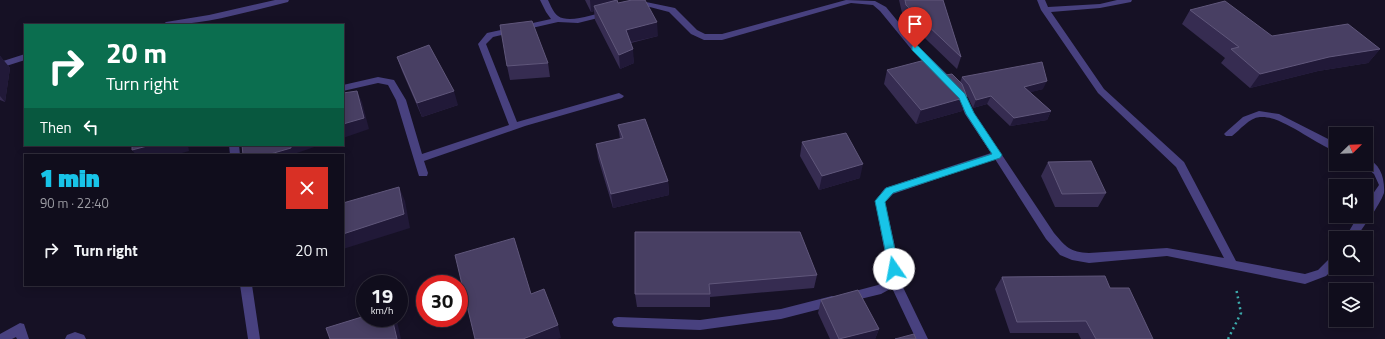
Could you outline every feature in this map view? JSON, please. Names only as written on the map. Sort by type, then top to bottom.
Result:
[{"type":"street","points":[[178,24],[216,21],[265,3],[285,0]]},
{"type":"street","points":[[544,0],[550,14],[556,20]]},
{"type":"street","points":[[1041,0],[1045,10],[1101,91],[1180,165],[1232,264]]},
{"type":"street","points":[[1045,10],[1100,6],[1128,0]]},
{"type":"street","points":[[514,127],[482,44],[490,35],[556,20],[566,22],[646,4],[672,10],[694,32],[704,37],[722,37],[851,1],[875,2],[884,9],[915,48],[962,96],[970,114],[1050,236],[1064,252],[1076,257],[1089,258],[1167,252],[1305,279],[1322,273],[1329,266]]},
{"type":"street","points":[[0,65],[24,57]]},
{"type":"street","points":[[344,88],[378,80],[391,82],[401,100],[422,173]]},
{"type":"street","points":[[418,159],[514,127],[619,96]]},
{"type":"street","points":[[1230,134],[1246,119],[1259,114],[1276,116],[1329,143]]},
{"type":"street","points":[[922,339],[894,280],[894,269],[880,201],[889,191],[997,155]]},
{"type":"street","points":[[1373,166],[1381,175],[1384,185],[1373,202]]},
{"type":"street","points":[[618,322],[700,326],[781,314],[881,289],[894,280]]},
{"type":"street","points":[[246,286],[254,339]]},
{"type":"street","points":[[2,339],[20,328],[23,339]]},
{"type":"street","points":[[71,339],[75,337],[80,339]]},
{"type":"path","points":[[1228,339],[1241,313],[1232,264]]},
{"type":"building","points":[[617,0],[618,3],[632,0],[645,0],[657,22],[626,30],[633,49],[619,55],[594,6]]},
{"type":"building","points":[[905,0],[943,0],[961,57],[906,5]]},
{"type":"building","points":[[1225,1],[1272,36],[1348,24],[1380,49],[1329,57],[1260,74],[1231,49],[1239,47],[1190,10]]},
{"type":"building","points":[[532,21],[548,63],[507,66],[500,25]]},
{"type":"building","points":[[429,45],[454,91],[417,103],[397,57]]},
{"type":"building","points":[[925,60],[940,76],[952,74],[962,84],[967,97],[921,110],[887,70]]},
{"type":"building","points":[[1042,62],[1047,81],[1024,87],[1051,111],[1014,118],[991,96],[976,100],[969,85],[962,77]]},
{"type":"building","points":[[357,91],[364,118],[344,124],[344,93]]},
{"type":"building","points":[[645,119],[668,181],[611,194],[596,144],[623,138],[618,125]]},
{"type":"building","points":[[846,133],[863,164],[822,176],[802,142]]},
{"type":"building","points":[[132,146],[147,146],[132,150]]},
{"type":"building","points":[[242,146],[291,146],[291,148],[270,154],[243,154]]},
{"type":"building","points":[[1091,161],[1106,193],[1062,194],[1048,162]]},
{"type":"building","points":[[399,187],[404,214],[344,234],[344,203]]},
{"type":"building","points":[[635,232],[800,232],[817,275],[709,284],[710,294],[635,294]]},
{"type":"building","points":[[514,238],[531,294],[544,289],[558,325],[523,339],[475,339],[468,310],[468,275],[460,275],[455,255]]},
{"type":"building","points":[[1105,276],[1110,288],[1129,288],[1153,339],[1096,339],[1086,321],[1017,322],[1002,277]]},
{"type":"building","points":[[858,290],[879,329],[839,339],[821,300]]},
{"type":"building","points":[[356,319],[356,327],[394,327],[397,339],[330,339],[326,328]]},
{"type":"building","points":[[914,334],[916,339],[895,339]]},
{"type":"route","points":[[894,269],[880,201],[889,191],[997,155],[970,114],[962,96],[952,84],[915,48]]}]
